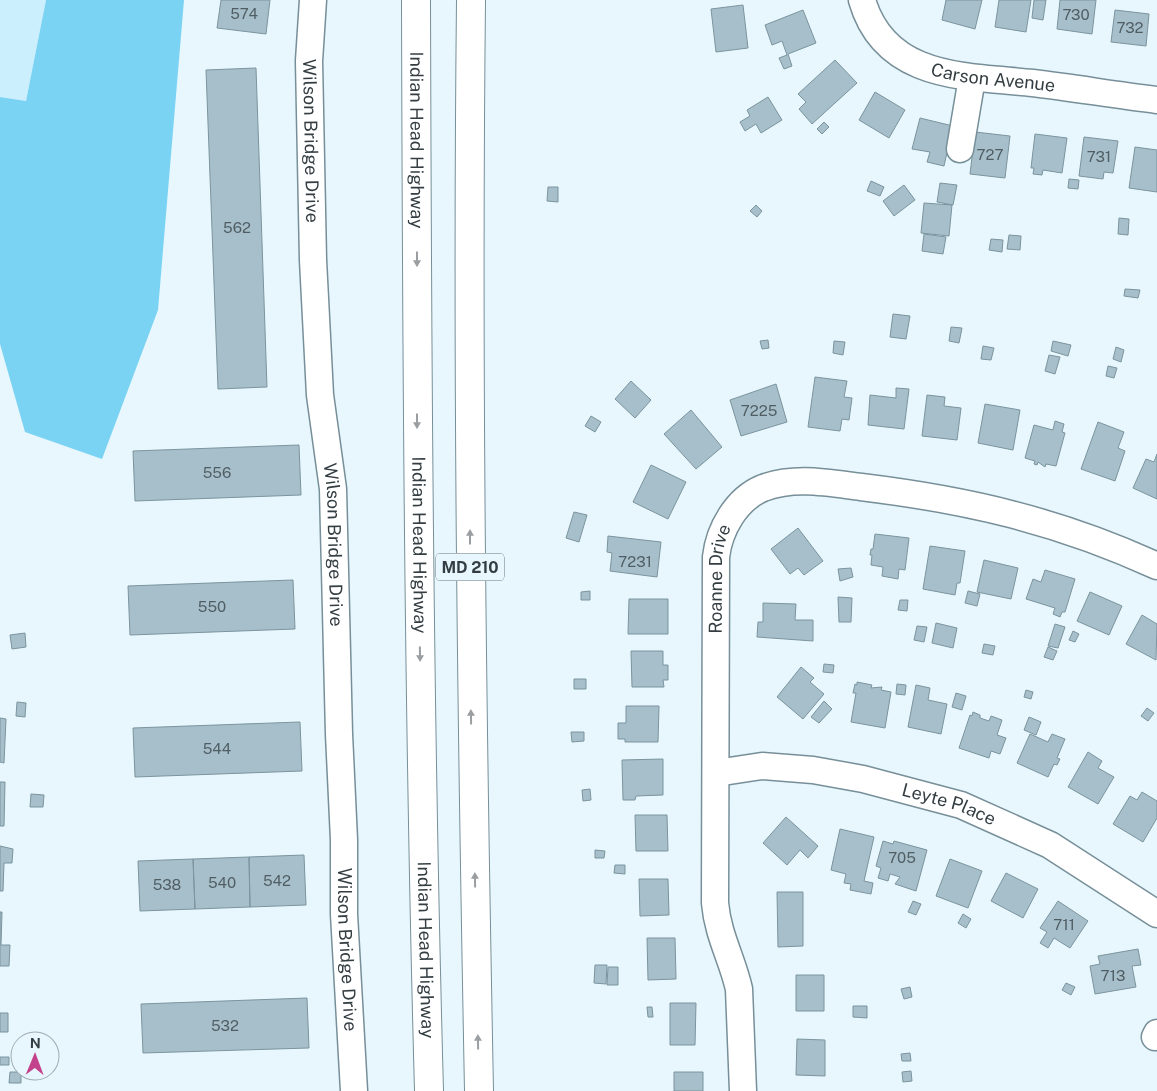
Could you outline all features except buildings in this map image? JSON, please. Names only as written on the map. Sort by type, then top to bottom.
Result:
[{"type":"highway","name":"Indian Head Highway","points":[[416,0],[417,422],[422,855],[429,1091]]},
{"type":"highway","name":"MD 210","points":[[471,0],[468,259],[472,724],[479,1091]]},
{"type":"street","name":"Wilson Bridge Drive","points":[[312,0],[308,61],[313,260],[320,395],[333,499],[338,734],[344,840],[344,914],[354,1091]]},
{"type":"street","name":"Carson Avenue","points":[[862,0],[868,18],[875,30],[901,55],[925,68],[972,78],[1033,83],[1157,100]]},
{"type":"street","points":[[960,149],[972,78]]},
{"type":"street","name":"Roanne Drive","points":[[743,1091],[739,989],[735,973],[722,942],[716,913],[715,619],[718,541],[730,517],[751,495],[763,488],[798,480],[949,499],[1060,527],[1157,566]]},
{"type":"street","name":"Leyte Place","points":[[716,773],[762,766],[813,770],[862,779],[961,804],[1050,845],[1157,914]]},
{"type":"shaded area","points":[[0,0],[46,0],[26,101],[0,97]]},
{"type":"shaded area","points":[[46,0],[184,0],[158,310],[102,459],[25,432],[0,344],[0,97],[26,101]]}]
